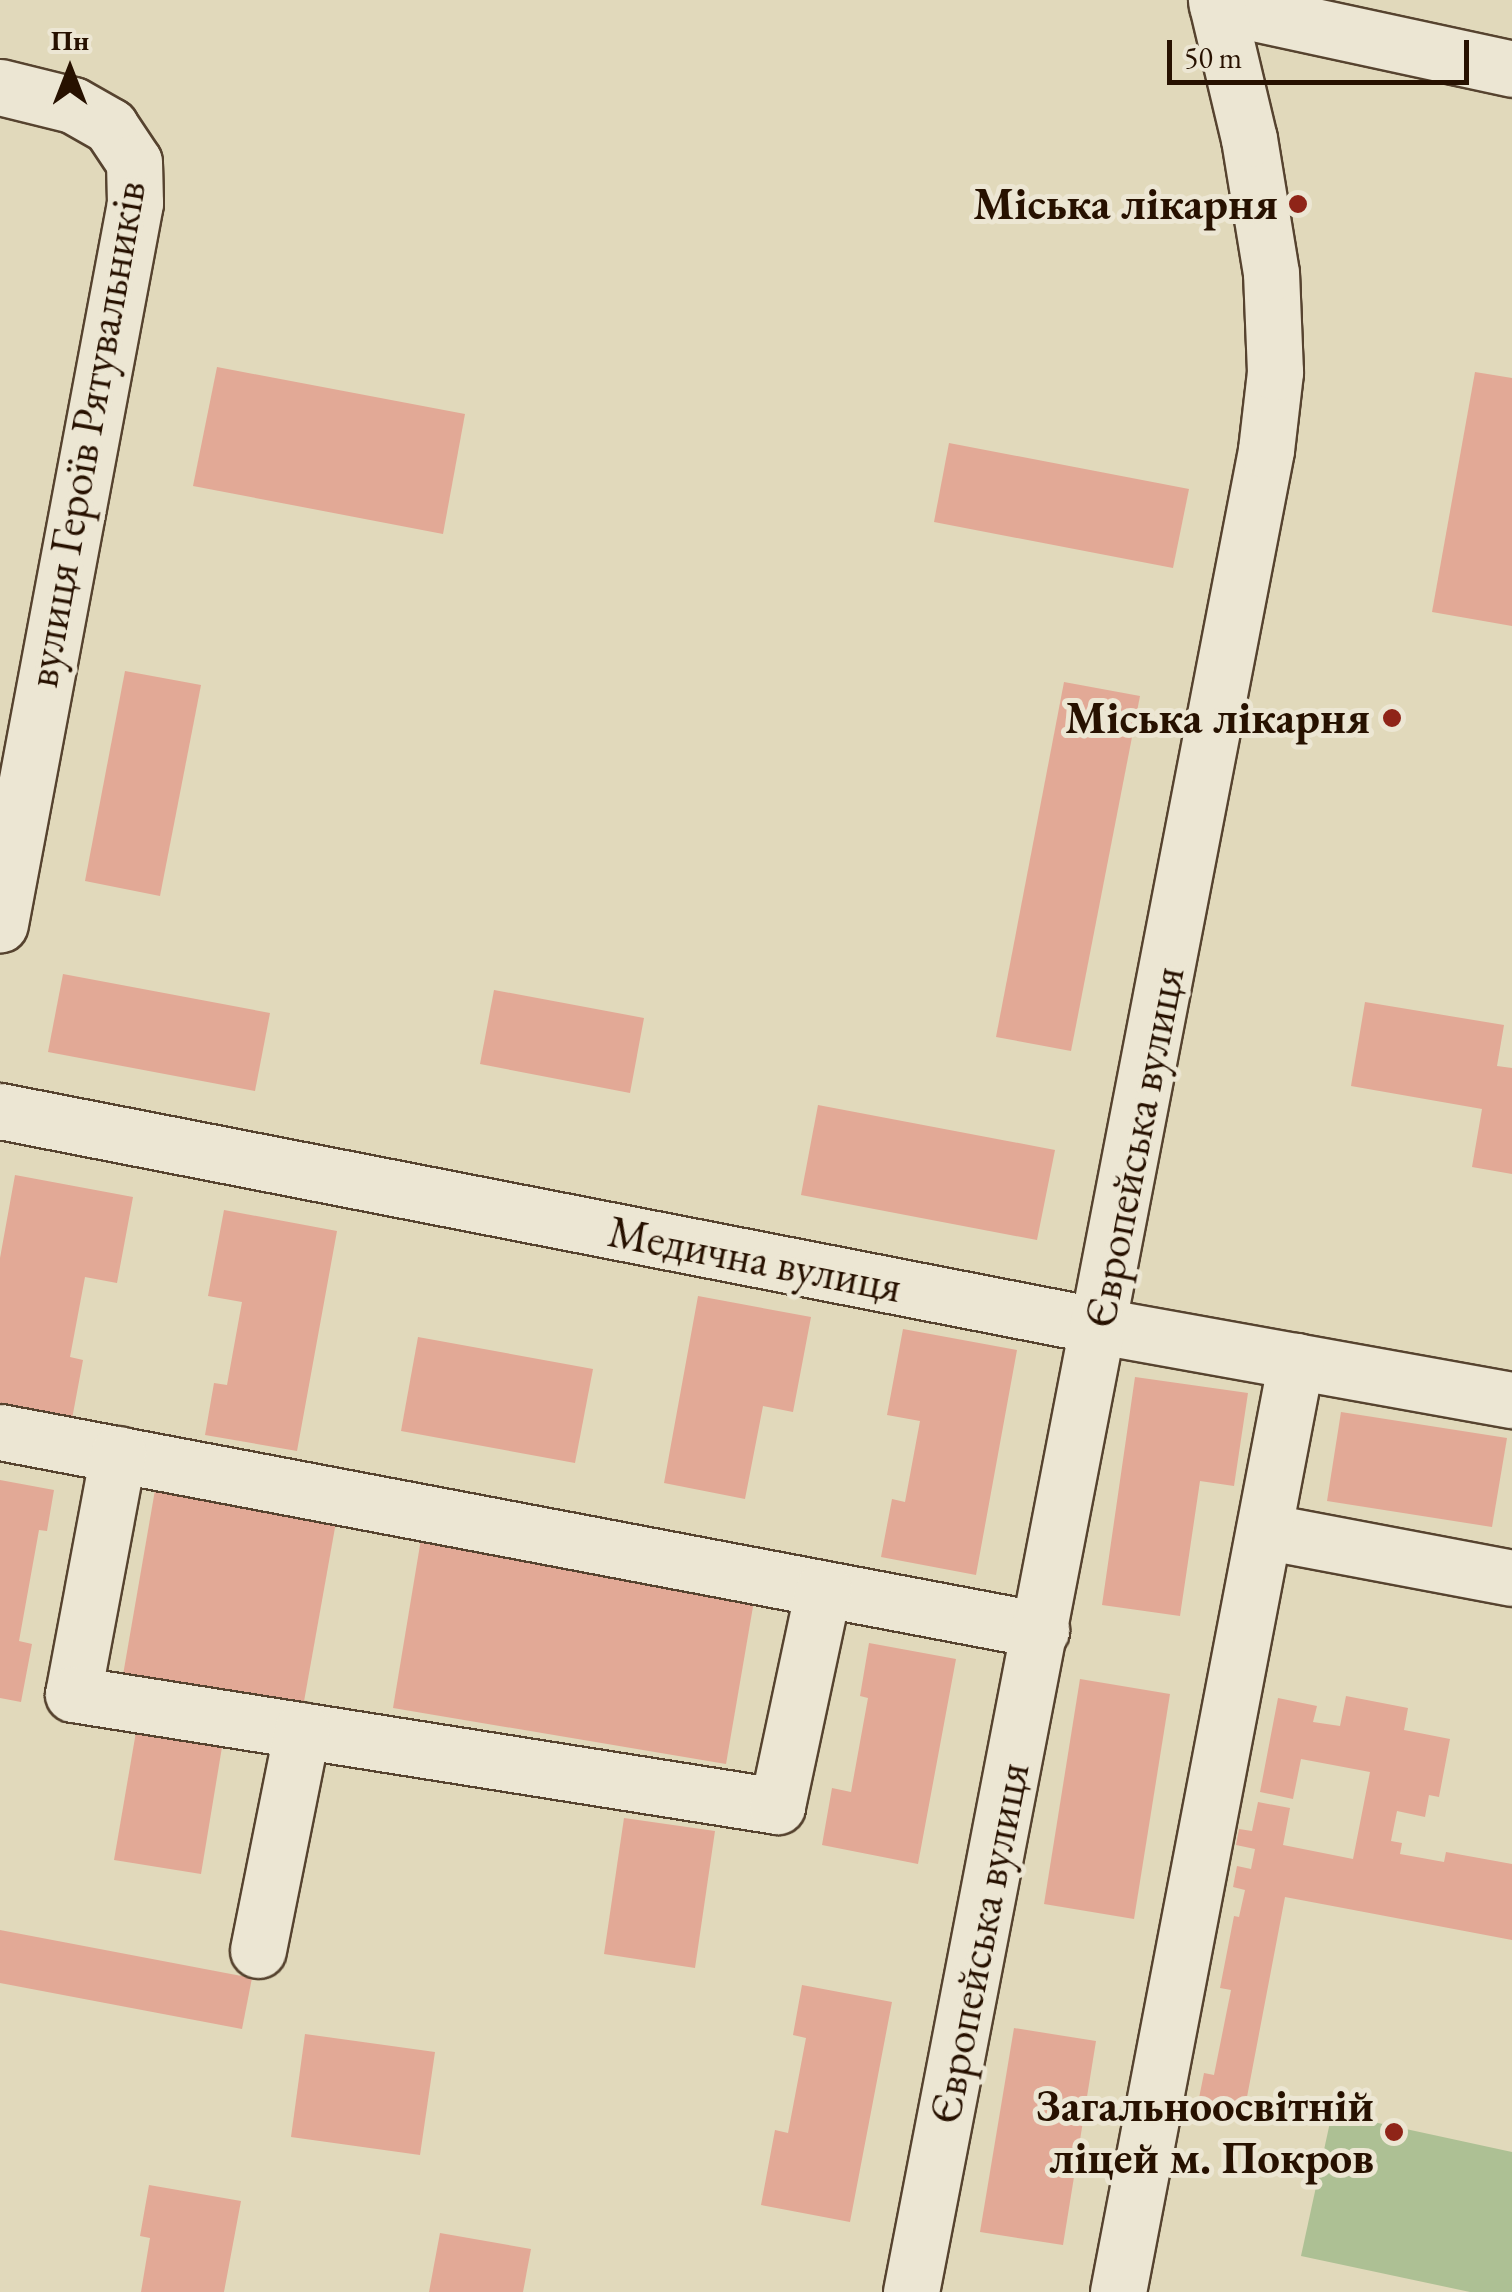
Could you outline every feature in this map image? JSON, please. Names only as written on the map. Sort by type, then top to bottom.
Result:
[{"type":"street","points":[[1216,3],[1512,69]]},
{"type":"street","name":"Європейська вулиця","points":[[911,2292],[1266,450],[1275,372],[1271,273],[1248,139],[1216,3]]},
{"type":"street","name":"вулиця Героїв Рятувальників","points":[[0,87],[72,105],[110,126],[134,162],[135,203],[0,924]]},
{"type":"street","name":"Медична вулиця","points":[[0,1110],[1100,1326],[1512,1400]]},
{"type":"street","points":[[1118,2292],[1296,1362]]},
{"type":"street","points":[[0,1432],[1040,1630]]},
{"type":"street","points":[[118,1454],[73,1694],[777,1806],[824,1589]]},
{"type":"street","points":[[1264,1531],[1512,1578]]},
{"type":"street","points":[[258,1950],[302,1730]]},
{"type":"green space","points":[[1332,2113],[1512,2152],[1512,2292],[1470,2292],[1301,2256]]},
{"type":"building","points":[[217,367],[465,414],[443,534],[193,486]]},
{"type":"building","points":[[1475,372],[1512,378],[1512,626],[1432,612]]},
{"type":"building","points":[[949,443],[1189,489],[1173,568],[934,522]]},
{"type":"building","points":[[125,671],[201,685],[160,896],[85,881]]},
{"type":"building","points":[[1064,682],[1140,696],[1071,1051],[996,1037]]},
{"type":"building","points":[[63,974],[270,1013],[255,1091],[48,1052]]},
{"type":"building","points":[[494,990],[644,1018],[630,1093],[480,1064]]},
{"type":"building","points":[[1365,1002],[1504,1025],[1497,1066],[1512,1068],[1512,1174],[1472,1167],[1482,1109],[1351,1086]]},
{"type":"building","points":[[818,1105],[1055,1150],[1037,1240],[801,1195]]},
{"type":"building","points":[[15,1175],[133,1197],[117,1283],[85,1277],[70,1357],[83,1360],[72,1419],[0,1406],[0,1258]]},
{"type":"building","points":[[224,1210],[337,1231],[297,1451],[205,1435],[214,1383],[227,1385],[242,1302],[208,1296]]},
{"type":"building","points":[[698,1296],[811,1317],[793,1412],[763,1406],[745,1499],[664,1483]]},
{"type":"building","points":[[903,1329],[1017,1350],[976,1575],[881,1557],[892,1499],[905,1502],[920,1421],[887,1415]]},
{"type":"building","points":[[418,1337],[593,1369],[575,1463],[401,1431]]},
{"type":"building","points":[[1135,1377],[1248,1393],[1234,1486],[1200,1481],[1180,1616],[1102,1605]]},
{"type":"building","points":[[1341,1412],[1507,1438],[1492,1527],[1327,1501]]},
{"type":"building","points":[[0,1480],[54,1490],[47,1531],[39,1530],[19,1641],[32,1644],[21,1702],[0,1698]]},
{"type":"building","points":[[155,1490],[336,1522],[303,1707],[123,1675]]},
{"type":"building","points":[[421,1539],[755,1595],[726,1764],[393,1708]]},
{"type":"building","points":[[869,1643],[956,1659],[918,1864],[822,1845],[832,1788],[851,1792],[868,1698],[860,1696]]},
{"type":"building","points":[[1080,1679],[1170,1694],[1134,1919],[1044,1904]]},
{"type":"building","points":[[1346,1696],[1408,1708],[1404,1730],[1450,1739],[1439,1797],[1429,1795],[1425,1817],[1397,1811],[1391,1841],[1402,1843],[1400,1854],[1444,1862],[1446,1852],[1512,1864],[1512,1940],[1285,1897],[1243,2118],[1197,2108],[1204,2073],[1214,2075],[1231,1990],[1220,1988],[1234,1916],[1239,1917],[1245,1890],[1233,1887],[1237,1866],[1251,1869],[1255,1849],[1236,1845],[1239,1829],[1252,1831],[1258,1802],[1290,1808],[1283,1845],[1353,1859],[1370,1772],[1301,1759],[1293,1799],[1260,1792],[1278,1698],[1317,1706],[1313,1722],[1340,1726]]},
{"type":"building","points":[[137,1726],[223,1741],[201,1874],[114,1860]]},
{"type":"building","points":[[624,1818],[715,1831],[695,1968],[604,1954]]},
{"type":"building","points":[[0,1930],[252,1978],[242,2029],[0,1983]]},
{"type":"building","points":[[802,1985],[892,2002],[850,2222],[761,2205],[775,2130],[788,2133],[806,2038],[793,2035]]},
{"type":"building","points":[[1014,2028],[1096,2041],[1063,2245],[980,2232]]},
{"type":"building","points":[[305,2034],[435,2052],[420,2155],[291,2137]]},
{"type":"building","points":[[149,2185],[241,2201],[224,2292],[141,2292],[150,2238],[140,2236]]},
{"type":"building","points":[[440,2233],[531,2249],[523,2292],[429,2292]]},
{"type":"place","name":"Міська лікарня","points":[[1298,204]]},
{"type":"place","name":"Мiська лiкарня","points":[[1392,718]]},
{"type":"place","name":"Загальноосвітній ліцей м. Покров","points":[[1394,2132]]}]
